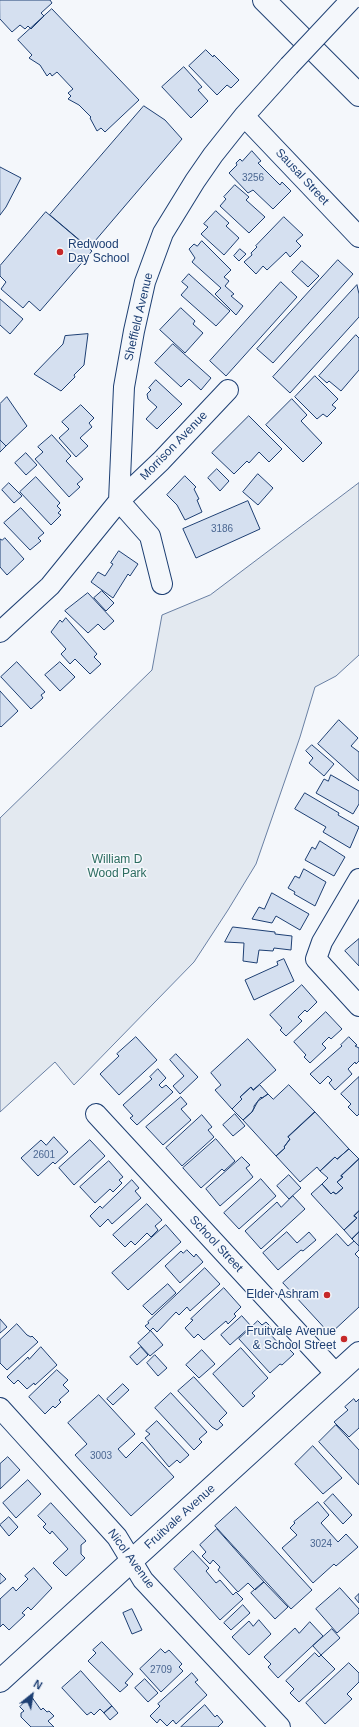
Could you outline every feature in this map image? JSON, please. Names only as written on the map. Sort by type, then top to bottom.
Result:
[{"type":"main road","points":[[264,0],[359,95]]},
{"type":"main road","points":[[350,0],[359,10]]},
{"type":"main road","name":"Fruitvale Avenue","points":[[1,1679],[359,1353]]},
{"type":"street","name":"Sheffield Avenue","points":[[119,501],[124,387],[145,282],[164,233],[208,162],[244,116],[350,0]]},
{"type":"street","name":"Sausal Street","points":[[244,116],[359,237]]},
{"type":"street","name":"Morrison Avenue","points":[[119,501],[161,461],[228,390]]},
{"type":"street","points":[[0,632],[50,586],[119,501],[150,536],[162,584]]},
{"type":"street","points":[[359,879],[322,942],[316,959],[359,1006]]},
{"type":"street","name":"School Street","points":[[96,1114],[336,1374]]},
{"type":"street","name":"Nicol Avenue","points":[[0,1408],[118,1538],[144,1580],[280,1727]]},
{"type":"green space","name":"William D Wood Park","points":[[359,483],[359,655],[336,676],[315,687],[300,737],[256,864],[194,962],[74,1085],[55,1062],[0,1112],[0,818],[152,670],[162,615],[210,595]]},
{"type":"building","points":[[0,0],[50,0],[52,3],[41,13],[44,16],[31,29],[28,26],[25,29],[20,25],[12,32],[0,19]]},
{"type":"building","points":[[52,9],[139,100],[105,132],[101,128],[97,131],[90,118],[91,117],[79,105],[68,99],[71,96],[68,93],[73,89],[57,72],[52,76],[50,73],[47,76],[40,65],[29,58],[32,55],[18,40]]},
{"type":"building","points":[[206,50],[213,57],[214,55],[239,80],[231,88],[227,85],[217,95],[189,66]]},
{"type":"building","points":[[184,67],[202,87],[198,90],[208,101],[191,118],[162,87]]},
{"type":"building","points":[[144,106],[165,120],[182,139],[89,248],[50,215]]},
{"type":"building","points":[[252,151],[261,161],[258,163],[280,185],[282,182],[291,191],[273,209],[253,190],[248,193],[229,173],[237,165],[236,163],[240,159],[242,161]]},
{"type":"building","points":[[0,167],[21,178],[6,207],[0,215]]},
{"type":"building","points":[[235,185],[249,197],[246,200],[265,217],[249,233],[220,206],[226,199],[224,197]]},
{"type":"building","points":[[216,211],[229,223],[226,226],[239,238],[224,255],[201,234],[208,227],[204,224]]},
{"type":"building","points":[[46,212],[92,251],[40,311],[29,301],[23,308],[1,289],[6,282],[0,276],[0,266]]},
{"type":"building","points":[[284,217],[303,235],[296,241],[301,246],[290,257],[286,252],[267,270],[263,266],[256,274],[244,262],[252,255],[251,253],[257,247],[256,246]]},
{"type":"building","points":[[202,241],[231,270],[224,277],[229,281],[225,286],[234,294],[231,296],[243,306],[236,315],[215,294],[221,288],[192,262],[195,258],[189,249],[194,244],[197,246]]},
{"type":"building","points":[[240,249],[246,254],[239,261],[234,256]]},
{"type":"building","points":[[338,260],[353,274],[273,363],[257,349]]},
{"type":"building","points":[[302,261],[319,276],[308,287],[292,272]]},
{"type":"building","points":[[189,274],[230,311],[216,326],[181,295],[188,287],[182,282]]},
{"type":"building","points":[[281,282],[297,297],[226,376],[210,361]]},
{"type":"building","points":[[357,285],[359,294],[359,317],[290,393],[273,377]]},
{"type":"building","points":[[0,299],[23,319],[10,334],[0,325]]},
{"type":"building","points":[[181,308],[195,321],[193,324],[203,333],[185,353],[160,330]]},
{"type":"building","points":[[88,334],[84,365],[74,375],[75,377],[61,391],[34,374],[63,344],[65,336]]},
{"type":"building","points":[[356,335],[359,338],[359,370],[341,391],[329,381],[327,383],[319,376]]},
{"type":"building","points":[[173,344],[211,378],[201,390],[189,379],[181,387],[155,363]]},
{"type":"building","points":[[315,376],[338,399],[332,405],[336,408],[327,417],[323,414],[317,419],[295,397]]},
{"type":"building","points":[[156,380],[182,404],[157,429],[146,419],[157,407],[148,399],[147,394],[151,390],[149,388]]},
{"type":"building","points":[[7,397],[27,426],[6,446],[0,440],[0,404]]},
{"type":"building","points":[[292,399],[307,415],[301,421],[322,443],[303,462],[266,425]]},
{"type":"building","points":[[81,405],[94,418],[89,423],[92,427],[80,438],[88,446],[76,457],[59,438],[69,429],[62,422]]},
{"type":"building","points":[[249,416],[282,449],[269,462],[259,452],[249,463],[247,461],[234,474],[212,453]]},
{"type":"building","points":[[52,435],[71,456],[66,461],[83,479],[77,484],[80,487],[69,497],[35,459],[43,452],[38,447]]},
{"type":"building","points":[[0,440],[6,446],[0,452]]},
{"type":"building","points":[[26,453],[37,465],[26,475],[15,463]]},
{"type":"building","points":[[217,469],[229,481],[220,491],[208,478]]},
{"type":"building","points":[[258,474],[273,488],[258,505],[243,492]]},
{"type":"building","points":[[185,476],[196,487],[194,489],[199,499],[197,500],[202,512],[185,520],[177,505],[167,495]]},
{"type":"building","points":[[36,477],[60,503],[57,506],[61,510],[58,513],[61,515],[51,525],[20,492]]},
{"type":"building","points":[[9,483],[22,496],[14,503],[2,490]]},
{"type":"building","points":[[248,501],[260,529],[196,558],[183,529]]},
{"type":"building","points":[[21,508],[44,533],[38,538],[41,541],[30,550],[4,523]]},
{"type":"building","points":[[5,538],[24,559],[7,575],[0,567],[0,539],[2,540]]},
{"type":"building","points":[[119,551],[138,564],[130,576],[128,574],[113,598],[91,582],[98,572],[105,576]]},
{"type":"building","points":[[102,591],[114,603],[106,611],[94,598]]},
{"type":"building","points":[[88,593],[114,621],[104,630],[98,624],[88,633],[65,611]]},
{"type":"building","points":[[66,618],[97,654],[94,657],[101,664],[90,674],[75,659],[70,664],[61,654],[66,649],[51,632],[60,620],[62,622]]},
{"type":"building","points":[[17,662],[45,692],[41,695],[43,698],[31,709],[1,677]]},
{"type":"building","points":[[60,662],[75,677],[60,691],[45,675]]},
{"type":"building","points":[[0,691],[18,711],[1,727],[0,726]]},
{"type":"building","points":[[339,720],[358,738],[351,746],[359,752],[359,781],[318,744]]},
{"type":"building","points":[[312,745],[334,764],[324,776],[309,763],[313,758],[306,751]]},
{"type":"building","points":[[331,775],[359,791],[359,804],[353,814],[316,793],[324,779],[328,781]]},
{"type":"building","points":[[305,793],[359,827],[350,848],[323,832],[326,827],[295,809]]},
{"type":"building","points":[[320,841],[345,857],[334,876],[305,860],[312,847],[315,849]]},
{"type":"building","points":[[304,869],[326,882],[315,906],[294,894],[295,892],[288,888],[295,876],[299,878]]},
{"type":"building","points":[[272,893],[309,914],[300,930],[276,916],[272,923],[252,919],[259,907],[264,909]]},
{"type":"building","points":[[233,927],[275,932],[275,934],[292,936],[291,950],[274,948],[273,951],[259,950],[257,963],[243,961],[244,943],[225,942]]},
{"type":"building","points":[[359,939],[359,966],[345,951]]},
{"type":"building","points":[[284,959],[294,981],[254,1000],[245,980],[278,965],[277,962]]},
{"type":"building","points":[[302,985],[317,1002],[307,1012],[305,1010],[298,1017],[302,1021],[286,1036],[280,1030],[282,1028],[270,1015]]},
{"type":"building","points":[[326,1012],[342,1029],[331,1039],[329,1037],[322,1044],[326,1048],[310,1063],[304,1057],[306,1055],[294,1042]]},
{"type":"building","points":[[136,1037],[157,1060],[119,1095],[100,1074],[119,1056],[117,1054]]},
{"type":"building","points":[[349,1037],[357,1045],[355,1046],[359,1048],[359,1061],[356,1064],[355,1062],[348,1069],[352,1074],[335,1090],[329,1083],[332,1080],[328,1076],[320,1084],[310,1074],[342,1046],[341,1045]]},
{"type":"building","points":[[248,1039],[276,1070],[253,1090],[251,1087],[240,1097],[242,1099],[232,1109],[215,1090],[221,1085],[211,1073]]},
{"type":"building","points":[[176,1054],[198,1077],[180,1094],[173,1086],[184,1076],[170,1060]]},
{"type":"building","points":[[158,1069],[166,1078],[159,1085],[162,1088],[166,1085],[173,1092],[137,1125],[130,1118],[133,1116],[123,1105],[152,1079],[150,1077]]},
{"type":"building","points":[[359,1077],[359,1114],[357,1116],[348,1107],[351,1104],[341,1094]]},
{"type":"building","points":[[260,1085],[268,1094],[258,1101],[252,1112],[243,1120],[232,1109],[242,1099],[240,1097],[251,1087],[253,1090]]},
{"type":"building","points":[[289,1085],[315,1112],[288,1137],[290,1139],[284,1147],[285,1148],[276,1156],[243,1120],[252,1112],[254,1106],[261,1097],[262,1098],[268,1094],[273,1099]]},
{"type":"building","points":[[181,1097],[187,1104],[181,1109],[191,1120],[163,1145],[146,1127]]},
{"type":"building","points":[[315,1112],[349,1149],[337,1159],[335,1157],[320,1171],[317,1167],[300,1182],[276,1156],[285,1148],[284,1147],[290,1139],[288,1137]]},
{"type":"building","points":[[235,1114],[245,1126],[233,1136],[223,1125]]},
{"type":"building","points":[[202,1115],[212,1127],[208,1130],[214,1137],[182,1166],[166,1148]]},
{"type":"building","points":[[54,1137],[68,1152],[55,1164],[53,1162],[38,1176],[21,1158],[41,1140],[46,1145]]},
{"type":"building","points":[[216,1139],[235,1161],[224,1171],[222,1169],[201,1188],[183,1168]]},
{"type":"building","points":[[90,1140],[105,1156],[74,1185],[59,1168]]},
{"type":"building","points":[[349,1149],[359,1159],[341,1176],[343,1177],[337,1182],[343,1188],[336,1194],[333,1192],[331,1194],[322,1184],[328,1178],[320,1171],[335,1157],[337,1159]]},
{"type":"building","points":[[242,1157],[250,1165],[246,1168],[253,1177],[220,1206],[206,1189]]},
{"type":"building","points":[[359,1159],[359,1211],[354,1216],[357,1218],[344,1230],[311,1194],[322,1184],[331,1194],[333,1192],[336,1194],[343,1188],[337,1182],[343,1177],[341,1176]]},
{"type":"building","points":[[109,1161],[123,1177],[119,1180],[122,1183],[113,1192],[110,1189],[95,1203],[80,1187]]},
{"type":"building","points":[[289,1175],[301,1188],[289,1199],[277,1186]]},
{"type":"building","points":[[261,1179],[276,1196],[239,1229],[224,1213]]},
{"type":"building","points":[[132,1180],[139,1188],[135,1191],[141,1198],[112,1224],[108,1219],[100,1227],[90,1216],[100,1206],[102,1208]]},
{"type":"building","points":[[293,1196],[305,1209],[261,1249],[245,1231],[277,1202],[281,1207]]},
{"type":"building","points":[[147,1204],[162,1220],[155,1226],[158,1230],[151,1237],[147,1233],[135,1245],[131,1241],[125,1247],[113,1235]]},
{"type":"building","points":[[359,1211],[359,1232],[352,1239],[344,1230],[357,1218],[354,1216]]},
{"type":"building","points":[[166,1225],[181,1242],[128,1290],[112,1273]]},
{"type":"building","points":[[287,1232],[297,1243],[309,1232],[316,1240],[303,1251],[301,1250],[278,1270],[263,1253]]},
{"type":"building","points":[[359,1232],[359,1246],[352,1239]]},
{"type":"building","name":"Elder Ashram","points":[[337,1234],[348,1246],[354,1241],[359,1246],[359,1250],[355,1254],[359,1258],[359,1307],[330,1334],[283,1283]]},
{"type":"building","points":[[187,1250],[194,1257],[196,1254],[203,1262],[180,1283],[165,1266],[181,1251],[183,1253]]},
{"type":"building","points":[[205,1268],[220,1284],[190,1311],[187,1307],[179,1315],[176,1312],[157,1332],[153,1328],[150,1331],[145,1326],[149,1323],[148,1322]]},
{"type":"building","points":[[168,1284],[176,1293],[152,1315],[143,1306]]},
{"type":"building","points":[[224,1288],[241,1307],[234,1314],[236,1316],[228,1324],[226,1321],[204,1340],[198,1334],[194,1338],[185,1328],[193,1320],[191,1319]]},
{"type":"building","points":[[242,1316],[251,1326],[230,1345],[221,1335]]},
{"type":"building","points":[[0,1319],[7,1327],[0,1333]]},
{"type":"building","points":[[258,1321],[262,1325],[266,1322],[275,1331],[271,1335],[279,1344],[282,1342],[294,1354],[270,1373],[239,1339]]},
{"type":"building","points":[[17,1324],[27,1335],[32,1336],[38,1342],[7,1370],[0,1363],[0,1340]]},
{"type":"building","points":[[151,1331],[163,1345],[150,1356],[138,1343]]},
{"type":"building","points":[[41,1347],[57,1365],[35,1385],[34,1383],[27,1389],[18,1380],[14,1384],[7,1377]]},
{"type":"building","points":[[141,1347],[148,1355],[137,1365],[130,1357]]},
{"type":"building","points":[[241,1348],[268,1378],[252,1393],[255,1396],[243,1407],[213,1374]]},
{"type":"building","points":[[202,1350],[215,1364],[199,1378],[186,1365]]},
{"type":"building","points":[[155,1355],[167,1368],[158,1376],[147,1363]]},
{"type":"building","points":[[57,1370],[68,1380],[63,1385],[69,1391],[59,1400],[61,1402],[55,1408],[53,1406],[45,1414],[29,1397]]},
{"type":"building","points":[[194,1377],[227,1413],[219,1421],[223,1425],[217,1430],[212,1427],[178,1391]]},
{"type":"building","points":[[123,1384],[129,1390],[113,1405],[107,1399]]},
{"type":"building","points":[[171,1393],[207,1432],[199,1439],[202,1442],[194,1450],[155,1408]]},
{"type":"building","points":[[99,1395],[135,1434],[118,1449],[126,1458],[142,1442],[174,1477],[131,1516],[75,1455],[87,1444],[68,1423]]},
{"type":"building","points":[[354,1399],[356,1402],[359,1399],[359,1428],[349,1437],[334,1422],[348,1410],[345,1407]]},
{"type":"building","points":[[157,1421],[189,1455],[180,1463],[177,1460],[169,1467],[145,1438],[150,1434],[146,1431]]},
{"type":"building","points":[[336,1425],[359,1450],[359,1485],[319,1442]]},
{"type":"building","points":[[313,1446],[342,1478],[323,1494],[295,1464]]},
{"type":"building","points":[[8,1457],[20,1470],[0,1489],[0,1464]]},
{"type":"building","points":[[28,1480],[41,1494],[16,1518],[3,1503]]},
{"type":"building","points":[[333,1494],[352,1515],[343,1524],[324,1503]]},
{"type":"building","points":[[318,1502],[329,1515],[321,1523],[338,1542],[346,1534],[358,1547],[336,1566],[334,1564],[313,1583],[282,1548],[297,1535],[290,1528],[295,1523],[294,1522]]},
{"type":"building","points":[[51,1503],[86,1541],[81,1545],[81,1554],[85,1558],[66,1576],[53,1563],[68,1549],[52,1531],[50,1534],[43,1527],[46,1524],[38,1516]]},
{"type":"building","points":[[236,1507],[312,1590],[291,1609],[215,1526]]},
{"type":"building","points":[[9,1517],[18,1527],[9,1536],[0,1525]]},
{"type":"building","points":[[217,1529],[264,1582],[255,1590],[248,1583],[238,1592],[218,1570],[220,1567],[213,1560],[210,1564],[202,1556],[206,1552],[200,1545]]},
{"type":"building","points":[[193,1551],[209,1568],[206,1571],[216,1583],[220,1580],[233,1595],[236,1592],[243,1599],[220,1620],[174,1569]]},
{"type":"building","points":[[34,1568],[52,1588],[31,1610],[28,1607],[22,1613],[25,1615],[9,1630],[3,1624],[0,1627],[0,1599],[13,1587],[16,1591],[28,1579],[25,1576]]},
{"type":"building","points":[[0,1573],[6,1579],[0,1584]]},
{"type":"building","points":[[264,1582],[288,1607],[275,1619],[251,1593]]},
{"type":"building","points":[[340,1588],[359,1609],[359,1613],[337,1633],[316,1609]]},
{"type":"building","points":[[359,1594],[359,1603],[355,1598]]},
{"type":"building","points":[[243,1605],[250,1613],[231,1630],[224,1623]]},
{"type":"building","points":[[132,1609],[142,1630],[132,1634],[123,1613]]},
{"type":"building","points":[[259,1620],[271,1634],[249,1655],[232,1637],[249,1621],[253,1626]]},
{"type":"building","points":[[310,1622],[323,1636],[278,1678],[268,1667],[271,1664],[264,1657],[295,1628],[299,1633]]},
{"type":"building","points":[[332,1629],[340,1638],[321,1655],[313,1646]]},
{"type":"building","points":[[102,1642],[133,1674],[125,1683],[128,1685],[120,1692],[88,1661],[96,1653],[93,1650]]},
{"type":"building","points":[[161,1649],[165,1653],[169,1650],[182,1664],[179,1667],[183,1671],[161,1692],[140,1669]]},
{"type":"building","points":[[315,1653],[319,1657],[321,1655],[335,1669],[299,1702],[290,1693],[294,1689],[286,1681]]},
{"type":"building","points":[[349,1663],[359,1673],[359,1682],[347,1694],[352,1699],[325,1724],[306,1703]]},
{"type":"building","points":[[81,1671],[112,1706],[104,1713],[100,1709],[94,1715],[91,1712],[87,1715],[62,1688]]},
{"type":"building","points":[[192,1673],[198,1680],[195,1682],[207,1695],[176,1724],[173,1720],[167,1726],[160,1719],[157,1723],[150,1716],[160,1706],[158,1704]]},
{"type":"building","points":[[145,1679],[158,1693],[148,1702],[135,1688]]},
{"type":"building","points":[[31,1696],[41,1710],[43,1708],[54,1716],[48,1721],[54,1727],[31,1727],[21,1717],[21,1713],[24,1711],[20,1707]]},
{"type":"building","points":[[205,1705],[215,1717],[217,1715],[223,1722],[218,1727],[181,1727]]},
{"type":"building","points":[[112,1706],[118,1713],[110,1720],[104,1713]]},
{"type":"place","name":"Redwood Day School","points":[[60,252]]},
{"type":"place","name":"Elder Ashram","points":[[327,1295]]},
{"type":"place","name":"Fruitvale Avenue & School Street","points":[[344,1339]]}]
